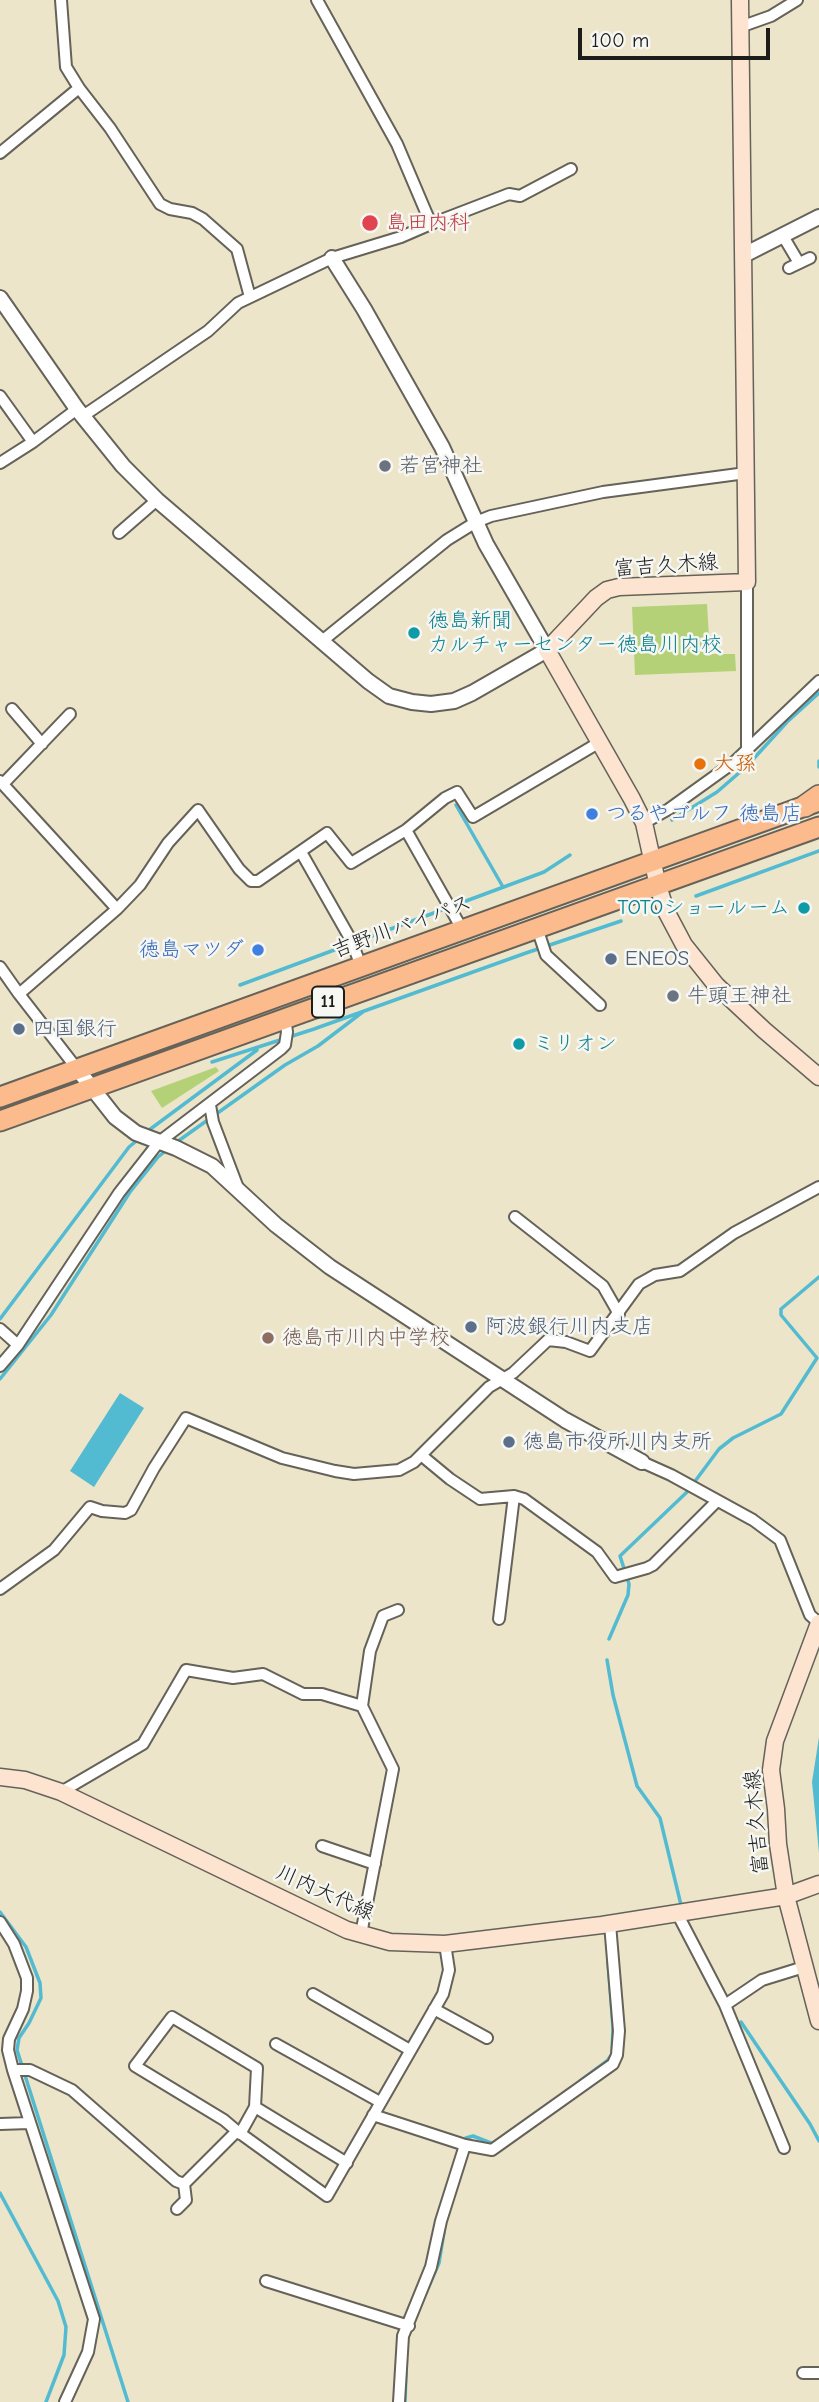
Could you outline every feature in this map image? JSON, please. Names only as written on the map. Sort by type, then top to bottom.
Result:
[{"type":"highway","name":"吉野川バイパス","points":[[0,1097],[814,801]]},
{"type":"highway","name":"11","points":[[0,1121],[90,1087],[285,1033],[541,941],[658,886],[819,827]]},
{"type":"main road","name":"富吉久木線","points":[[547,650],[596,598],[607,590],[619,587],[747,582],[740,0]]},
{"type":"main road","points":[[547,650],[644,823],[666,911],[692,956],[716,985],[819,1077]]},
{"type":"main road","name":"富吉久木線","points":[[819,1623],[775,1741],[771,1770],[786,1896],[819,2021]]},
{"type":"main road","name":"川内大代線","points":[[0,1777],[25,1780],[61,1792],[347,1930],[390,1942],[445,1944],[610,1924],[786,1896],[818,1885]]},
{"type":"street","points":[[61,0],[66,67],[79,88],[110,128],[160,204],[204,219],[237,249],[250,297]]},
{"type":"street","points":[[317,0],[397,144],[431,225]]},
{"type":"street","points":[[740,27],[771,16],[797,0]]},
{"type":"street","points":[[0,153],[79,88]]},
{"type":"street","points":[[0,463],[208,331],[238,303],[332,258],[401,237],[509,194],[520,196],[570,169]]},
{"type":"street","points":[[744,255],[819,217]]},
{"type":"street","points":[[783,236],[799,263]]},
{"type":"street","points":[[0,299],[80,412],[123,466],[157,499],[389,696],[431,704],[454,701],[547,650],[476,522],[443,447],[332,258]]},
{"type":"street","points":[[0,396],[33,442]]},
{"type":"street","points":[[321,641],[447,540],[491,516],[603,492],[746,473]]},
{"type":"street","points":[[119,533],[157,499]]},
{"type":"street","points":[[747,582],[747,747]]},
{"type":"street","points":[[644,823],[659,817],[733,763],[819,681]]},
{"type":"street","points":[[12,709],[42,744]]},
{"type":"street","points":[[70,714],[2,783],[117,909]]},
{"type":"street","points":[[19,994],[117,909],[140,885],[168,843],[198,810],[239,869],[251,881],[258,881],[327,833],[351,863],[407,830],[445,798],[457,792],[473,817],[600,742]]},
{"type":"street","points":[[407,830],[462,929]]},
{"type":"street","points":[[301,852],[353,944],[361,966]]},
{"type":"street","points":[[541,941],[600,1005]]},
{"type":"street","points":[[0,967],[115,1117],[158,1142],[212,1166],[276,1225],[330,1267],[565,1420],[753,1520],[780,1539],[810,1615],[819,1623]]},
{"type":"street","points":[[0,1366],[18,1345],[119,1193],[158,1142],[212,1113],[285,1033]]},
{"type":"street","points":[[212,1113],[238,1188]]},
{"type":"street","points":[[0,1589],[54,1550],[90,1507],[125,1513],[131,1510],[153,1468],[186,1418],[282,1458],[335,1471],[354,1474],[388,1472],[406,1467],[489,1387],[513,1373],[548,1340],[566,1342],[590,1350],[639,1284],[656,1275],[680,1271],[734,1233],[819,1187]]},
{"type":"street","points":[[514,1217],[603,1286],[619,1314]]},
{"type":"street","points":[[0,1329],[18,1345]]},
{"type":"street","points":[[421,1455],[480,1499],[514,1496],[524,1499],[597,1552],[615,1577],[653,1565],[718,1501]]},
{"type":"street","points":[[499,1619],[514,1496]]},
{"type":"street","points":[[361,1934],[393,1769],[362,1706],[370,1651],[383,1616],[398,1610]]},
{"type":"street","points":[[61,1792],[142,1744],[187,1670],[233,1678],[263,1674],[303,1694],[322,1694],[362,1706]]},
{"type":"street","points":[[322,1846],[375,1864]]},
{"type":"street","points":[[677,1913],[726,2005],[784,2148]]},
{"type":"street","points":[[0,1922],[14,1944],[27,1978],[23,2009],[9,2039],[8,2050],[21,2070],[29,2123],[94,2319],[88,2352],[65,2402]]},
{"type":"street","points":[[373,2115],[465,2145],[492,2150],[613,2064],[617,2055],[619,2031],[610,1924]]},
{"type":"street","points":[[184,2184],[239,2132],[255,2107],[257,2068],[172,2017],[135,2066],[224,2120],[239,2132],[327,2196],[443,1993],[449,1970],[445,1944]]},
{"type":"street","points":[[726,2005],[762,1980],[804,1967]]},
{"type":"street","points":[[313,1994],[411,2050]]},
{"type":"street","points":[[434,2009],[487,2038]]},
{"type":"street","points":[[276,2044],[380,2102]]},
{"type":"street","points":[[21,2070],[72,2090],[176,2181],[184,2184]]},
{"type":"street","points":[[255,2107],[347,2163]]},
{"type":"street","points":[[0,2124],[29,2123]]},
{"type":"street","points":[[399,2402],[401,2345],[431,2267],[440,2221],[465,2145]]},
{"type":"street","points":[[177,2209],[186,2200],[184,2184]]},
{"type":"street","points":[[266,2281],[409,2326]]},
{"type":"street","points":[[803,2373],[819,2374]]},
{"type":"green space","points":[[707,604],[710,654],[735,654],[736,671],[635,675],[632,607]]},
{"type":"green space","points":[[216,1067],[219,1071],[162,1108],[151,1091]]},
{"type":"water","points":[[120,1393],[144,1408],[94,1487],[70,1471]]},
{"type":"water","points":[[819,1737],[819,1853],[812,1782]]},
{"type":"waterway","points":[[672,820],[717,792],[747,766],[787,722],[819,693]]},
{"type":"waterway","points":[[819,761],[819,767]]},
{"type":"waterway","points":[[456,805],[503,887]]},
{"type":"waterway","points":[[696,896],[819,851]]},
{"type":"waterway","points":[[240,985],[544,872],[570,855]]},
{"type":"waterway","points":[[212,1062],[621,921]]},
{"type":"waterway","points":[[174,1144],[285,1065],[318,1046],[364,1011]]},
{"type":"waterway","points":[[145,1133],[257,1050]]},
{"type":"waterway","points":[[0,1319],[129,1147],[140,1138]]},
{"type":"waterway","points":[[0,1379],[51,1315],[130,1192],[158,1157],[168,1149]]},
{"type":"waterway","points":[[609,1639],[628,1595],[629,1584],[620,1556],[687,1492],[719,1449],[733,1438],[781,1414],[817,1358],[781,1315],[781,1309],[819,1277]]},
{"type":"waterway","points":[[607,1660],[613,1695],[637,1786],[660,1818],[681,1905]]},
{"type":"waterway","points":[[0,1912],[26,1947],[40,1983],[41,1998],[19,2038],[17,2050],[128,2402]]},
{"type":"waterway","points":[[580,2081],[607,2061],[612,2054],[613,2027],[608,1962]]},
{"type":"waterway","points":[[741,2022],[819,2141]]},
{"type":"waterway","points":[[466,2138],[473,2136],[491,2143],[497,2142]]},
{"type":"waterway","points":[[0,2193],[58,2301],[66,2327],[64,2355],[46,2402]]},
{"type":"waterway","points":[[425,2295],[439,2263],[444,2232]]},
{"type":"waterway","points":[[405,2402],[406,2373]]},
{"type":"place","name":"島田内科","points":[[370,223]]},
{"type":"place","name":"若宮神社","points":[[385,466]]},
{"type":"place","name":"徳島新聞 カルチャーセンター徳島川内校","points":[[414,633]]},
{"type":"place","name":"大孫","points":[[700,764]]},
{"type":"place","name":"つるやゴルフ 徳島店","points":[[592,814]]},
{"type":"place","name":"TOTOショールーム","points":[[804,908]]},
{"type":"place","name":"徳島マツダ","points":[[258,950]]},
{"type":"place","name":"ENEOS","points":[[611,959]]},
{"type":"place","name":"牛頭王神社","points":[[673,996]]},
{"type":"place","name":"四国銀行","points":[[19,1029]]},
{"type":"place","name":"ミリオン","points":[[519,1044]]},
{"type":"place","name":"阿波銀行川内支店","points":[[471,1327]]},
{"type":"place","name":"徳島市川内中学校","points":[[268,1338]]},
{"type":"place","name":"徳島市役所川内支所","points":[[509,1442]]}]
